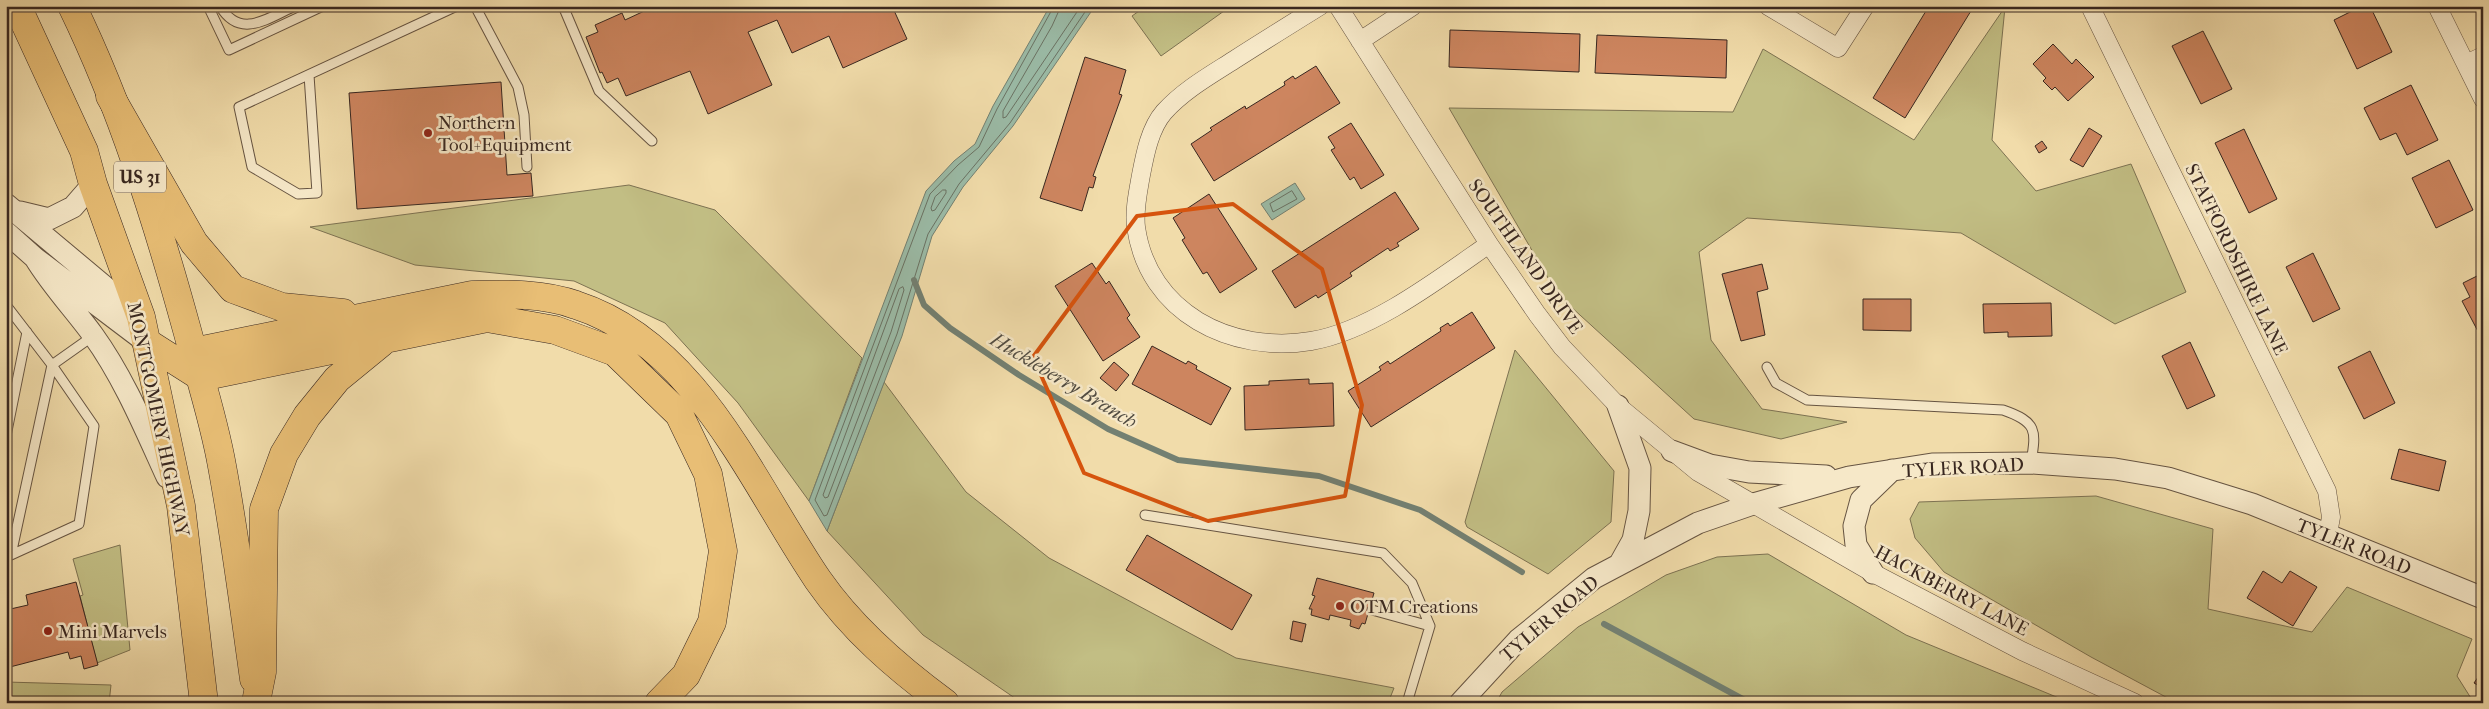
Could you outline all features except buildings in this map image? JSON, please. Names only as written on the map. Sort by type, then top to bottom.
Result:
[{"type":"main road","name":"MONTGOMERY HIGHWAY","points":[[17,6],[84,151],[93,184],[144,330],[181,506],[204,703]]},
{"type":"main road","name":"US 31","points":[[72,6],[87,37],[110,96],[167,258],[201,377],[222,464],[257,700]]},
{"type":"main road","points":[[110,96],[194,243],[233,289],[282,307],[372,316]]},
{"type":"main road","points":[[144,330],[193,352],[472,294],[510,294],[546,297],[577,305],[606,317],[639,337],[686,378],[710,409],[818,580],[847,618],[913,680],[945,703]]},
{"type":"main road","points":[[144,330],[201,377],[487,318],[555,330],[615,352],[679,414],[708,474],[723,551],[712,622],[686,675],[659,703]]},
{"type":"main road","points":[[257,700],[262,672],[264,509],[284,454],[307,416],[337,379],[385,340]]},
{"type":"street","points":[[1320,6],[1187,90],[1163,113],[1151,134],[1136,200],[1136,227],[1145,259],[1157,283],[1173,303],[1193,319],[1232,337],[1256,342],[1282,344],[1312,341],[1341,334],[1371,320],[1489,244]]},
{"type":"street","name":"SOUTHLAND DRIVE","points":[[1338,6],[1489,244],[1562,346],[1618,406],[1672,451],[1698,472],[1753,504]]},
{"type":"street","points":[[1360,41],[1413,6]]},
{"type":"street","points":[[1768,6],[1838,48],[1865,6]]},
{"type":"street","name":"STAFFORDSHIRE LANE","points":[[2090,6],[2327,491],[2331,517],[2328,534]]},
{"type":"street","points":[[2437,6],[2483,99]]},
{"type":"street","points":[[2466,64],[2483,56]]},
{"type":"street","points":[[11,208],[49,219],[73,207],[93,184]]},
{"type":"street","points":[[11,208],[144,330]]},
{"type":"street","points":[[6,232],[35,258],[144,330]]},
{"type":"street","points":[[35,258],[51,284],[93,335],[128,394],[181,506]]},
{"type":"street","points":[[1618,406],[1640,468],[1639,510],[1633,540],[1619,565]]},
{"type":"street","points":[[1672,451],[1710,465],[1749,472],[1849,477]]},
{"type":"street","name":"TYLER ROAD","points":[[1460,703],[1518,640],[1594,578],[1698,523],[1753,504],[1849,477],[1932,464],[2031,463],[2115,469],[2168,478],[2252,504],[2483,598]]},
{"type":"street","points":[[1873,573],[1856,546],[1854,526],[1861,500],[1892,470]]},
{"type":"street","name":"HACKBERRY LANE","points":[[1753,504],[1873,573],[2022,651],[2135,703]]},
{"type":"lane","points":[[208,6],[229,50],[323,6]]},
{"type":"lane","points":[[220,6],[238,24],[248,25],[262,21],[295,6]]},
{"type":"lane","points":[[309,75],[317,193],[298,194],[252,167],[239,107],[458,6]]},
{"type":"lane","points":[[475,6],[518,87],[524,115],[527,167]]},
{"type":"lane","points":[[564,6],[599,91],[652,141]]},
{"type":"lane","points":[[6,304],[52,365],[94,426],[79,524],[8,556]]},
{"type":"lane","points":[[6,436],[27,332]]},
{"type":"lane","points":[[8,556],[52,365],[93,335]]},
{"type":"lane","points":[[1767,367],[1776,383],[1807,400],[2004,410],[2014,414],[2033,428],[2035,436],[2031,463]]},
{"type":"lane","points":[[1145,515],[1383,553],[1412,583],[1430,626],[1407,703]]},
{"type":"lane","points":[[1372,610],[1430,626]]},
{"type":"highlighted area","points":[[1233,204],[1322,269],[1362,405],[1345,496],[1208,521],[1084,473],[1033,357],[1137,216]]},
{"type":"shaded area","points":[[1146,6],[1231,6],[1161,56],[1132,16]]},
{"type":"shaded area","points":[[2005,7],[1992,140],[2036,191],[2131,164],[2186,292],[2115,324],[1961,233],[1747,218],[1699,252],[1711,340],[1762,409],[1847,422],[1781,439],[1694,419],[1558,295],[1449,108],[1733,112],[1763,49],[1914,140]]},
{"type":"shaded area","points":[[629,185],[715,210],[862,358],[809,501],[738,403],[665,323],[574,281],[415,265],[310,227]]},
{"type":"shaded area","points":[[1515,350],[1614,471],[1611,522],[1548,574],[1467,527],[1465,522]]},
{"type":"shaded area","points":[[884,382],[966,492],[1049,558],[1236,658],[1394,688],[1388,703],[1022,703],[923,635],[827,531]]},
{"type":"shaded area","points":[[2096,496],[2213,529],[2208,609],[2312,632],[2347,587],[2472,639],[2457,676],[2474,703],[2177,703],[2091,657],[1944,572],[1915,538],[1910,519],[1919,502]]},
{"type":"shaded area","points":[[120,545],[130,650],[97,663],[80,596],[83,595],[73,559]]},
{"type":"shaded area","points":[[1768,554],[1906,635],[2071,703],[1496,703],[1502,692],[1578,627],[1666,575],[1717,557]]},
{"type":"shaded area","points":[[6,682],[111,685],[109,703],[6,703]]},
{"type":"water","points":[[1050,6],[1095,6],[1013,126],[963,187],[932,236],[902,336],[827,531],[809,501],[926,191],[954,161],[975,144],[993,106]]},
{"type":"water","points":[[1295,183],[1305,199],[1272,220],[1261,204]]},
{"type":"waterway","name":"Huckleberry Branch","points":[[914,280],[924,305],[950,328],[1019,375],[1108,429],[1178,460],[1319,476],[1420,510],[1522,572]]},
{"type":"waterway","name":"Huckleberry Branch","points":[[1604,624],[1750,703]]},
{"type":"place","name":"Northern Tool+Equipment","points":[[428,133]]},
{"type":"place","name":"OTM Creations","points":[[1340,606]]},
{"type":"place","name":"Mini Marvels","points":[[48,631]]}]
